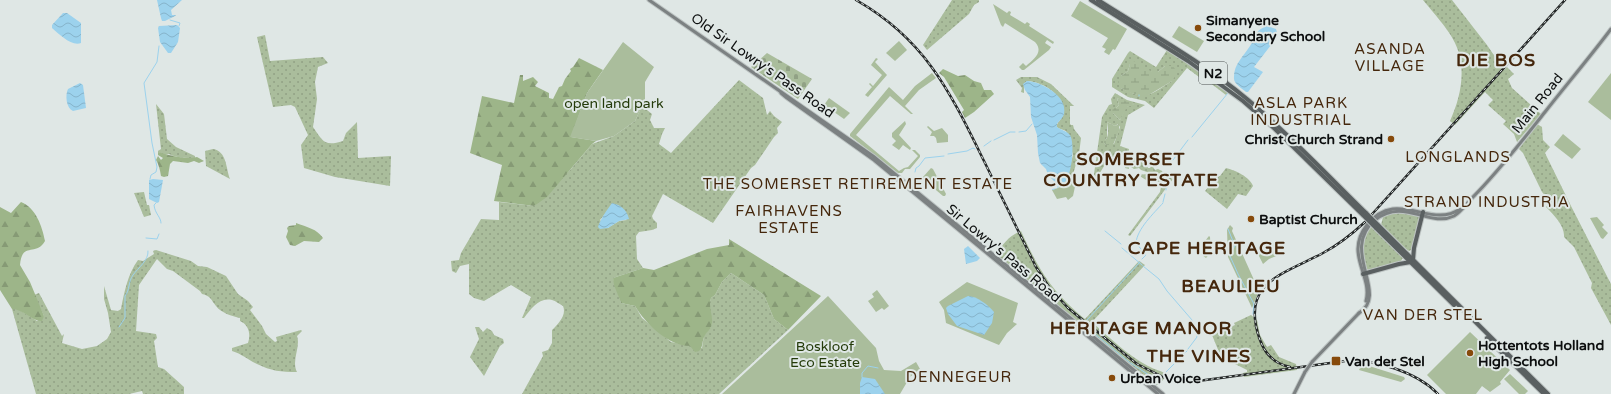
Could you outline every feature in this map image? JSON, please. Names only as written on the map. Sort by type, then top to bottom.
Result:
[{"type":"highway","name":"N2","points":[[1091,0],[1188,61],[1243,101],[1275,129],[1364,214]]},
{"type":"highway","name":"N2","points":[[1098,0],[1195,61],[1239,93],[1265,115],[1544,394]]},
{"type":"highway","points":[[1364,273],[1412,261],[1423,213]]},
{"type":"highway","points":[[1399,264],[1404,260],[1405,254],[1414,248]]},
{"type":"highway","name":"N2","points":[[1412,261],[1548,394]]},
{"type":"main road","name":"Old Sir Lowry's Pass Road","points":[[649,0],[845,135]]},
{"type":"main road","name":"Main Road","points":[[1294,394],[1312,362],[1358,313],[1365,308],[1370,296],[1364,273],[1361,246],[1366,231],[1375,220],[1387,213],[1398,211],[1423,213],[1437,218],[1449,218],[1456,215],[1490,181],[1611,29]]},
{"type":"main road","name":"Sir Lowry's Pass Road","points":[[777,88],[786,98],[874,160],[1158,394]]},
{"type":"main road","name":"Sir Lowry's Pass Road","points":[[845,135],[907,181],[1163,394]]},
{"type":"green space","points":[[952,0],[979,0],[979,2],[974,5],[969,14],[927,50],[923,45]]},
{"type":"green space","points":[[1423,0],[1452,0],[1487,45],[1504,70],[1507,67],[1514,74],[1508,79],[1512,88],[1541,114],[1517,142],[1514,134],[1503,124],[1506,121],[1488,105],[1493,100],[1485,92],[1455,125],[1450,121],[1460,92],[1462,72],[1459,53],[1449,33]]},
{"type":"green space","points":[[1080,1],[1127,29],[1115,50],[1113,49],[1109,55],[1104,52],[1106,49],[1102,47],[1108,38],[1071,16]]},
{"type":"green space","points":[[993,4],[1007,13],[1009,11],[1011,12],[1010,15],[1025,24],[1027,22],[1030,24],[1029,26],[1054,42],[1053,44],[1047,40],[1045,43],[1051,47],[1049,50],[1024,70],[1019,67],[1023,63],[1026,66],[1035,58],[1039,49],[1038,46],[1035,42],[1005,23],[1003,27]]},
{"type":"green space","points":[[1179,26],[1204,41],[1197,52],[1172,37]]},
{"type":"green space","points":[[265,35],[270,61],[323,57],[328,63],[318,67],[315,82],[317,99],[313,127],[325,142],[337,143],[343,141],[346,133],[357,122],[358,158],[391,156],[390,186],[335,177],[304,168],[301,145],[308,135],[295,107],[291,105],[273,107],[257,37]]},
{"type":"green space","points":[[899,41],[907,50],[895,61],[886,53]]},
{"type":"green space","name":"open land park","points":[[623,42],[654,67],[645,82],[645,100],[635,121],[614,136],[596,141],[570,137],[587,93]]},
{"type":"green space","points":[[1167,50],[1229,91],[1226,95],[1205,79],[1203,80],[1187,68],[1154,108],[1145,101],[1128,97],[1112,87],[1112,79],[1130,51],[1156,67]],"holes":[[[1130,64],[1152,72],[1158,72],[1165,66],[1170,66],[1172,81],[1148,95],[1137,95],[1121,88],[1121,76],[1128,71]]]},
{"type":"green space","points":[[767,53],[812,79],[798,99],[751,67]]},
{"type":"green space","points":[[579,58],[603,70],[587,93],[571,137],[596,141],[547,197],[534,206],[494,201],[502,165],[470,153],[482,96],[514,103],[520,75],[523,75],[523,81],[533,77],[538,82],[535,86],[549,93],[549,98],[553,99],[559,87],[562,86],[571,71],[570,69]]},
{"type":"green space","points":[[876,58],[878,59],[875,62],[887,75],[868,97],[865,95],[872,87],[869,84],[870,83],[873,86],[882,75],[871,65]]},
{"type":"green space","points":[[1133,61],[1154,72],[1158,72],[1165,66],[1173,66],[1177,72],[1172,81],[1147,96],[1140,96],[1121,88],[1118,82],[1121,76],[1128,71],[1130,64]]},
{"type":"green space","points":[[943,69],[958,76],[965,75],[974,81],[981,83],[984,90],[991,90],[994,94],[965,118],[962,112],[964,110],[944,77],[939,73]]},
{"type":"green space","points":[[932,73],[936,78],[919,90],[905,106],[913,114],[911,114],[890,96],[856,135],[899,171],[908,167],[918,156],[912,150],[915,150],[920,157],[910,169],[905,169],[902,173],[898,173],[850,136],[850,134],[889,87],[903,100],[915,86]]},
{"type":"green space","points":[[1611,73],[1611,120],[1588,102]]},
{"type":"green space","points":[[1021,77],[1037,77],[1051,84],[1074,106],[1070,106],[1070,124],[1073,125],[1074,129],[1081,138],[1079,154],[1071,181],[1066,181],[1073,155],[1066,131],[1056,126],[1064,114],[1061,101],[1052,91],[1033,82],[1027,81],[1024,84],[1024,93],[1021,92],[1022,88],[1016,80]]},
{"type":"green space","points":[[739,80],[763,98],[767,115],[770,111],[782,122],[777,128],[778,133],[755,165],[751,168],[713,223],[663,194],[652,216],[657,223],[657,228],[639,232],[636,236],[637,259],[643,268],[613,278],[621,303],[635,306],[642,318],[671,342],[702,348],[704,335],[711,327],[712,322],[709,306],[711,298],[715,295],[722,282],[731,273],[764,295],[774,319],[788,330],[719,394],[522,394],[543,356],[542,352],[548,350],[552,343],[552,330],[563,316],[563,306],[552,300],[543,300],[536,304],[524,318],[522,318],[531,297],[511,285],[484,301],[474,298],[469,294],[469,264],[460,266],[456,273],[452,271],[451,261],[459,260],[461,253],[481,219],[499,220],[499,202],[534,206],[571,169],[592,144],[614,136],[635,121],[642,106],[652,114],[650,120],[654,128],[665,128],[659,144],[671,153]],"holes":[[[610,208],[627,220],[619,221],[608,228],[600,220]]]},
{"type":"green space","points":[[1115,93],[1127,100],[1145,105],[1128,115],[1120,146],[1129,149],[1129,169],[1125,168],[1125,165],[1122,164],[1121,161],[1117,163],[1109,158],[1098,176],[1098,179],[1095,179],[1094,174],[1102,117],[1109,105],[1112,104],[1111,99]],"holes":[[[1117,98],[1134,104],[1126,107],[1120,120],[1113,113],[1113,108],[1116,108],[1119,105]],[[1107,122],[1115,126],[1118,124],[1120,127],[1114,144],[1106,145],[1104,143],[1107,137]]]},
{"type":"green space","points":[[829,98],[850,113],[844,119],[824,105]]},
{"type":"green space","points":[[1117,98],[1135,104],[1127,107],[1120,120],[1112,112],[1113,108],[1116,108],[1119,105]]},
{"type":"green space","points":[[156,104],[164,114],[167,139],[176,147],[195,156],[195,158],[178,157],[169,154],[164,155],[158,152],[161,149]]},
{"type":"green space","points":[[905,121],[906,124],[899,135],[911,148],[910,150],[903,145],[899,150],[892,145],[896,141],[892,137],[892,133]]},
{"type":"green space","points":[[1107,122],[1115,126],[1119,124],[1119,131],[1113,145],[1106,145],[1103,142],[1108,136]]},
{"type":"green space","points":[[1537,124],[1542,127],[1543,140],[1550,147],[1545,153],[1611,284],[1611,325],[1591,288],[1592,283],[1574,247],[1564,237],[1561,225],[1546,207],[1551,202],[1542,192],[1523,153],[1519,149]]},
{"type":"green space","points":[[928,126],[934,131],[942,128],[948,135],[948,142],[937,143],[934,136],[930,136],[932,132],[927,127]]},
{"type":"green space","points":[[1563,134],[1581,149],[1572,159],[1554,145]]},
{"type":"green space","points":[[213,149],[218,150],[221,153],[230,179],[206,166],[205,151]]},
{"type":"green space","points":[[1130,151],[1135,154],[1132,156],[1133,158],[1137,158],[1144,164],[1146,163],[1148,168],[1152,165],[1155,170],[1158,169],[1162,171],[1164,175],[1173,179],[1130,236],[1128,235],[1160,192],[1162,182],[1146,180],[1138,175],[1147,174],[1147,172],[1139,168],[1134,169],[1131,167]]},
{"type":"green space","points":[[158,152],[182,158],[197,157],[204,161],[199,163],[194,161],[188,163],[173,161],[170,164],[168,176],[164,177],[161,176],[156,160],[158,156],[161,160],[163,158],[158,155]]},
{"type":"green space","points":[[931,168],[933,169],[946,194],[945,196],[943,196],[923,179]]},
{"type":"green space","points":[[1226,168],[1234,170],[1246,177],[1253,186],[1246,196],[1238,194],[1227,209],[1205,191],[1217,176],[1220,176]]},
{"type":"green space","points":[[1066,181],[1076,182],[1073,196],[1068,200],[1066,197],[1057,199],[1052,190],[1058,188]]},
{"type":"green space","points":[[144,192],[151,215],[144,217],[134,193]]},
{"type":"green space","points":[[21,202],[31,209],[38,218],[45,241],[38,248],[23,253],[20,265],[30,282],[44,316],[42,321],[12,309],[0,290],[0,207],[11,213]]},
{"type":"green space","points":[[1394,213],[1406,213],[1420,216],[1411,250],[1409,251],[1381,225],[1383,217]]},
{"type":"green space","points":[[1597,217],[1604,225],[1602,227],[1608,233],[1603,239],[1590,218]]},
{"type":"green space","points":[[296,223],[315,230],[323,238],[319,242],[304,241],[295,246],[290,245],[286,237],[288,231],[287,228],[289,226],[296,225]]},
{"type":"green space","points":[[1230,225],[1233,228],[1232,231],[1259,291],[1252,308],[1228,257],[1227,230]]},
{"type":"green space","points":[[1371,226],[1400,254],[1403,258],[1401,261],[1369,270],[1366,269],[1363,258],[1363,247]]},
{"type":"green space","points":[[1021,231],[1040,269],[1047,279],[1063,299],[1085,319],[1139,261],[1145,265],[1092,322],[1118,346],[1133,357],[1167,375],[1159,385],[1155,385],[996,254],[1007,240]]},
{"type":"green space","points":[[1209,236],[1211,252],[1206,258],[1197,251]]},
{"type":"green space","points":[[729,239],[821,296],[788,330],[774,319],[764,295],[731,273],[722,282],[715,295],[711,298],[710,305],[712,325],[704,337],[699,351],[695,352],[690,346],[682,345],[666,338],[651,327],[635,306],[621,303],[613,278],[643,268],[654,270],[707,249],[729,245]]},
{"type":"green space","points":[[1271,241],[1284,253],[1269,259],[1263,264],[1257,252],[1263,247],[1267,246]]},
{"type":"green space","points":[[156,250],[191,261],[198,266],[207,267],[226,276],[238,294],[248,301],[253,307],[250,310],[266,334],[275,342],[277,341],[276,337],[301,330],[302,331],[297,336],[298,345],[295,358],[295,367],[297,372],[272,370],[232,351],[232,348],[248,343],[249,340],[247,327],[240,321],[240,318],[221,311],[209,297],[202,294],[173,271],[167,269],[157,259],[139,285],[136,331],[156,334],[157,338],[154,341],[158,367],[164,369],[184,387],[184,394],[143,394],[142,391],[129,394],[36,394],[12,309],[18,309],[37,321],[44,316],[34,295],[39,293],[62,336],[64,334],[62,343],[82,349],[97,346],[107,339],[111,332],[104,299],[104,286],[111,310],[118,311],[121,309],[127,283],[138,260],[143,261],[154,254],[153,251]]},
{"type":"green space","points":[[967,282],[1018,303],[1013,322],[1017,324],[1007,333],[999,345],[946,323],[944,310],[939,302]]},
{"type":"green space","points":[[877,290],[889,306],[884,310],[882,308],[876,312],[868,301],[874,297],[872,294]]},
{"type":"green space","name":"Boskloof Eco Estate","points":[[828,296],[876,348],[879,361],[884,370],[901,371],[916,362],[920,369],[910,377],[900,394],[722,394]]},
{"type":"green space","points":[[1251,315],[1257,320],[1260,335],[1267,347],[1271,345],[1279,357],[1296,364],[1297,370],[1244,377],[1243,373],[1247,372],[1247,370],[1221,357],[1212,335],[1235,325],[1234,323]]},
{"type":"green space","points":[[475,327],[479,327],[483,332],[487,328],[492,331],[494,335],[503,339],[504,343],[500,346],[484,376],[470,357],[479,339]]},
{"type":"green space","name":"Hottentots Holland High School","points":[[1470,332],[1510,370],[1500,382],[1501,384],[1490,392],[1482,386],[1476,394],[1446,394],[1427,375]]},
{"type":"green space","points":[[1366,365],[1404,377],[1405,379],[1401,382],[1359,370],[1361,366]]},
{"type":"green space","points":[[1510,374],[1528,391],[1525,394],[1519,394],[1504,379]]},
{"type":"water","points":[[157,0],[182,0],[171,10],[172,15],[176,15],[162,21]]},
{"type":"water","points":[[63,13],[67,13],[81,23],[81,43],[77,44],[70,42],[52,28],[52,25]]},
{"type":"water","points":[[177,25],[180,28],[178,42],[171,53],[168,53],[160,42],[158,28],[159,26]]},
{"type":"water","points":[[1267,26],[1276,29],[1278,36],[1254,67],[1263,72],[1248,92],[1246,92],[1234,81],[1235,69],[1252,43],[1257,32]]},
{"type":"water","points":[[1027,81],[1040,84],[1053,91],[1062,101],[1064,114],[1057,124],[1057,127],[1069,134],[1072,139],[1072,159],[1069,173],[1065,182],[1061,186],[1056,189],[1052,190],[1057,188],[1058,185],[1048,175],[1046,169],[1040,163],[1037,135],[1031,117],[1030,97],[1023,84]]},
{"type":"water","points":[[80,83],[83,85],[86,108],[73,111],[69,107],[66,98],[67,92],[68,89]]},
{"type":"water","points":[[149,180],[163,180],[159,202],[157,203],[149,199]]},
{"type":"water","points":[[612,203],[623,208],[629,219],[619,221],[608,228],[600,229],[598,227],[601,220]]},
{"type":"water","points":[[968,246],[980,258],[977,261],[966,264],[964,249]]},
{"type":"water","points":[[968,296],[982,301],[994,312],[992,323],[984,335],[957,326],[948,314],[946,308],[948,306]]},
{"type":"water","points":[[862,377],[875,379],[885,394],[860,394],[860,383]]},
{"type":"waterway","points":[[170,20],[180,23],[179,26]]},
{"type":"waterway","points":[[150,179],[151,175],[156,172],[157,167],[152,143],[144,83],[157,62],[159,46]]},
{"type":"waterway","points":[[1192,137],[1228,93]]},
{"type":"waterway","points":[[1019,132],[1026,131],[1032,124]]},
{"type":"waterway","points":[[994,140],[1010,132],[1015,132]]},
{"type":"waterway","points":[[1173,160],[1188,140]]},
{"type":"waterway","points":[[984,146],[991,141]]},
{"type":"waterway","points":[[948,154],[967,151],[973,148],[975,149]]},
{"type":"waterway","points":[[915,172],[916,168],[925,158],[944,156]]},
{"type":"waterway","points":[[1166,190],[1168,174]]},
{"type":"waterway","points":[[1163,202],[1165,194]]},
{"type":"waterway","points":[[156,203],[154,205],[161,223]]},
{"type":"waterway","points":[[1142,259],[1146,255],[1136,243],[1139,232],[1163,203]]},
{"type":"waterway","points":[[1228,229],[1235,246],[1230,253],[1230,256],[1254,304],[1253,314]]},
{"type":"waterway","points":[[1105,231],[1121,244]]},
{"type":"waterway","points":[[146,238],[157,239],[159,234]]},
{"type":"waterway","points":[[1122,248],[1142,265]]},
{"type":"waterway","points":[[119,327],[125,318],[125,296],[128,291],[130,280],[147,258],[148,251]]},
{"type":"waterway","points":[[1087,320],[1140,262]]},
{"type":"waterway","points":[[1143,266],[1159,279],[1167,291],[1192,320],[1197,337],[1188,349]]},
{"type":"waterway","points":[[1085,323],[1084,325],[1129,362],[1152,377],[1156,384]]},
{"type":"waterway","points":[[1164,374],[1187,351]]},
{"type":"waterway","points":[[862,377],[862,373],[868,366],[878,368]]},
{"type":"railway","points":[[856,0],[901,32],[934,70],[960,112],[1036,267],[1049,287],[1068,308],[1137,364],[1163,377],[1198,381],[1345,361],[1369,362],[1395,368],[1407,373],[1419,379],[1438,394]]},
{"type":"railway","points":[[1290,367],[1285,366],[1271,358],[1262,345],[1255,320],[1256,305],[1260,293],[1280,274],[1323,253],[1350,235],[1365,222],[1565,0]]},
{"type":"place","name":"Simanyene Secondary School","points":[[1198,28]]},
{"type":"place","name":"Christ Church Strand","points":[[1391,139]]},
{"type":"place","name":"Baptist Church","points":[[1251,219]]},
{"type":"place","name":"Hottentots Holland High School","points":[[1470,353]]},
{"type":"place","name":"Van der Stel","points":[[1336,361]]},
{"type":"place","name":"Urban Voice","points":[[1112,378]]},
{"type":"district","name":"ASANDA VILLAGE","points":[[1390,58]]},
{"type":"district","name":"DIE BOS","points":[[1496,60]]},
{"type":"district","name":"ASLA PARK INDUSTRIAL","points":[[1301,112]]},
{"type":"district","name":"LONGLANDS","points":[[1458,157]]},
{"type":"district","name":"SOMERSET COUNTRY ESTATE","points":[[1131,169]]},
{"type":"district","name":"THE SOMERSET RETIREMENT ESTATE","points":[[858,184]]},
{"type":"district","name":"STRAND INDUSTRIA","points":[[1487,202]]},
{"type":"district","name":"FAIRHAVENS ESTATE","points":[[789,220]]},
{"type":"district","name":"CAPE HERITAGE","points":[[1207,248]]},
{"type":"district","name":"BEAULIEU","points":[[1231,286]]},
{"type":"district","name":"VAN DER STEL","points":[[1423,315]]},
{"type":"district","name":"HERITAGE MANOR","points":[[1141,328]]},
{"type":"district","name":"THE VINES","points":[[1199,356]]},
{"type":"district","name":"DENNEGEUR","points":[[959,377]]}]
